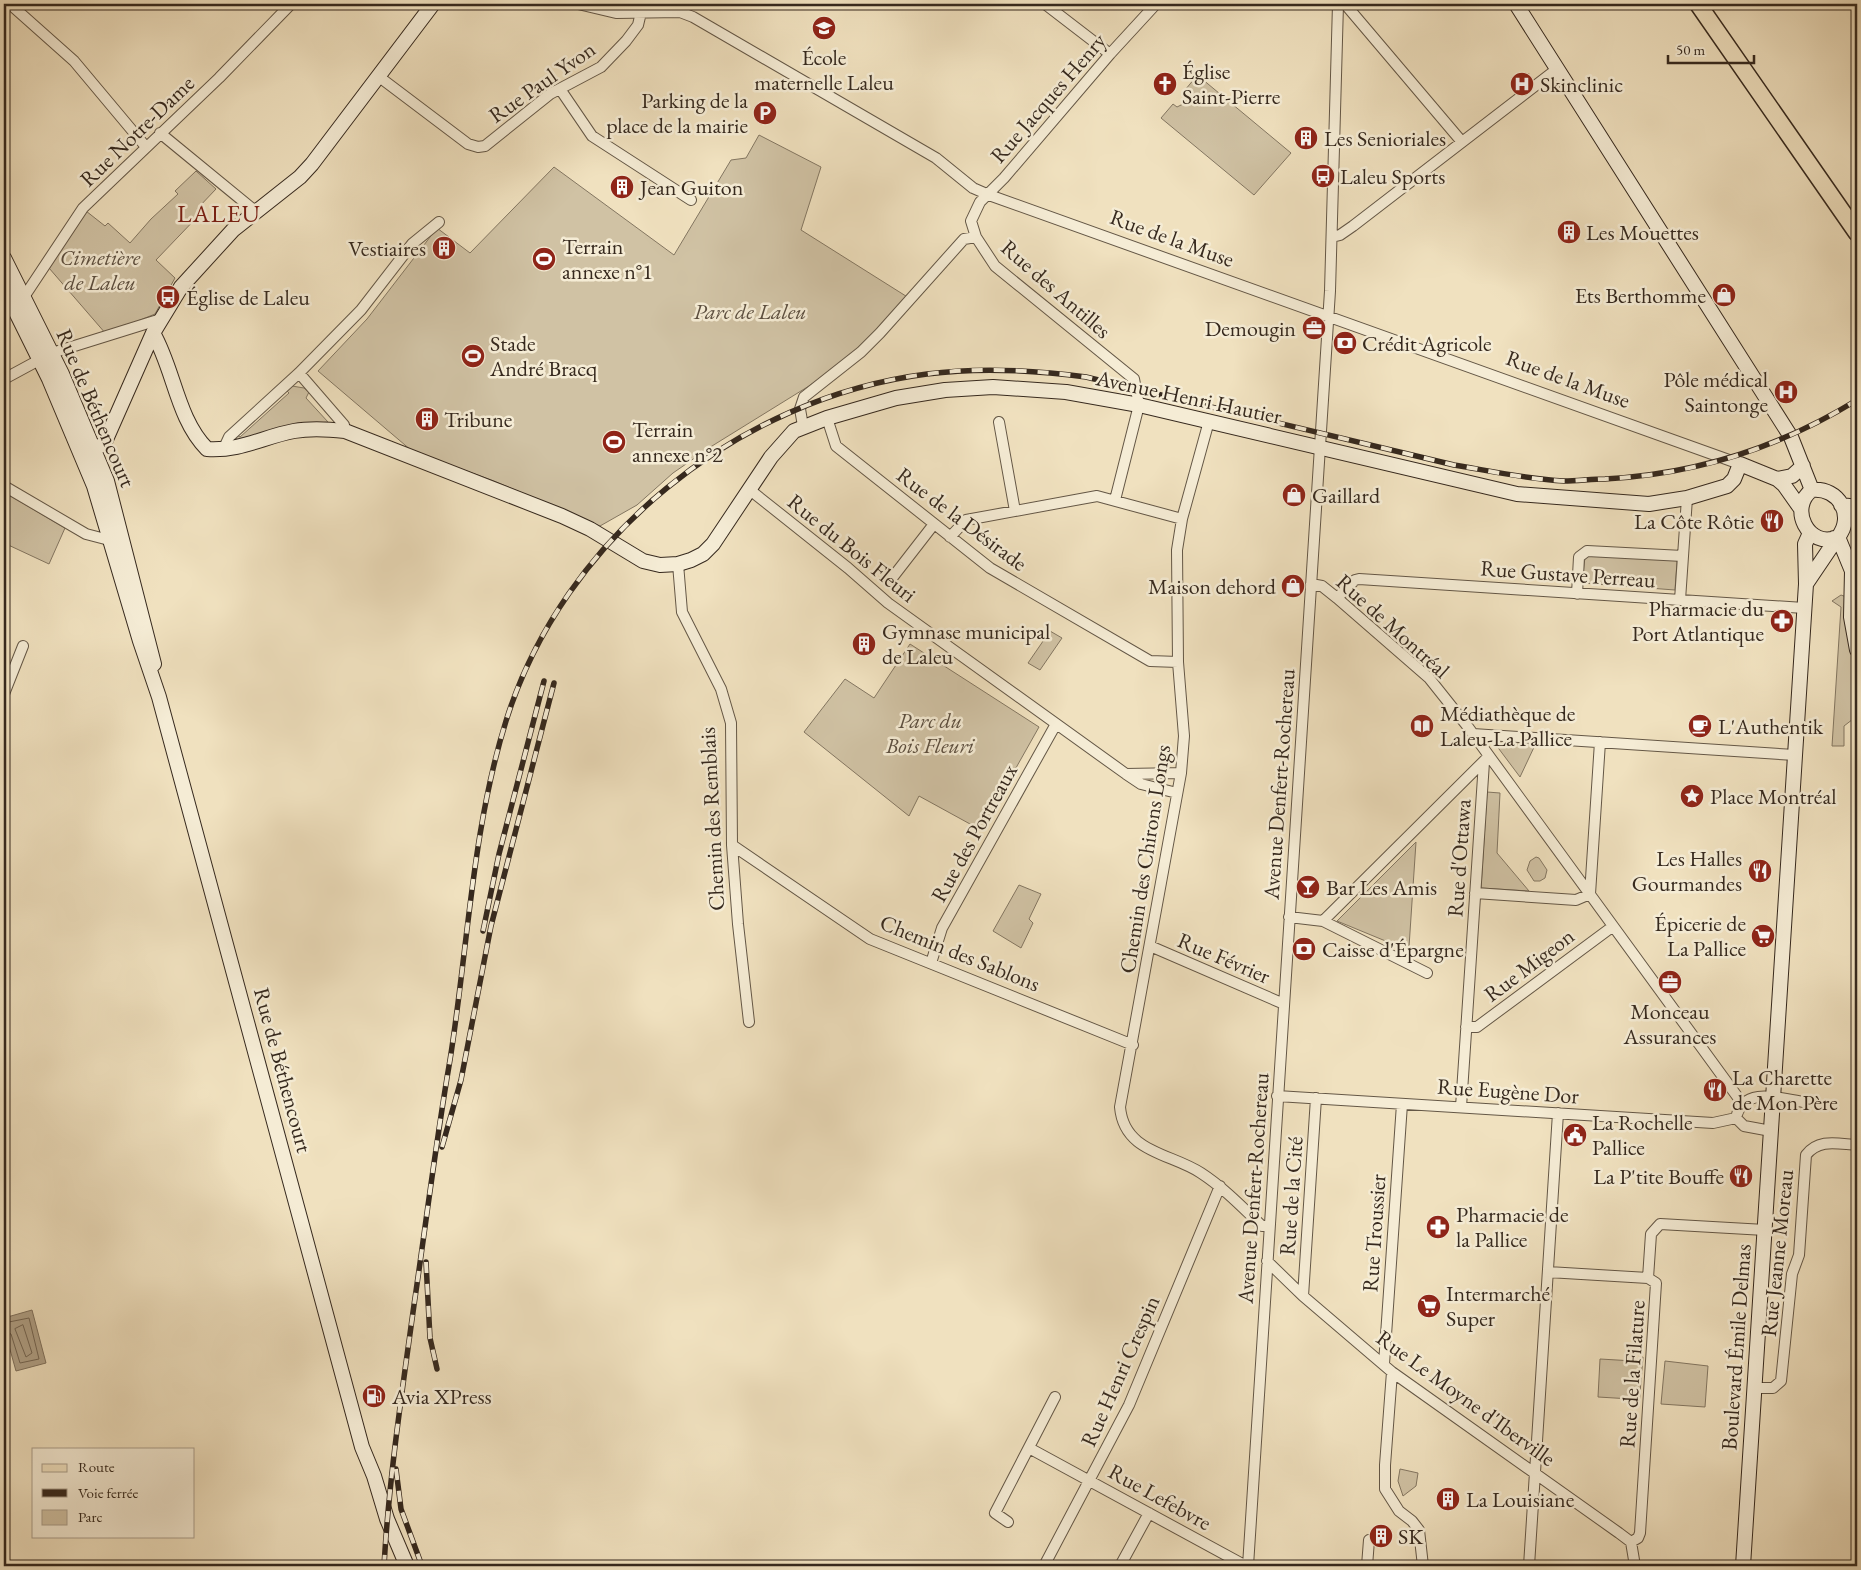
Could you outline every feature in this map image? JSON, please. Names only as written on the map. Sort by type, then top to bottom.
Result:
[{"type":"main road","points":[[1698,4],[1857,233]]},
{"type":"street","points":[[10,4],[74,60],[146,146]]},
{"type":"street","name":"Rue Notre-Dame","points":[[24,297],[83,208],[146,146],[220,78],[291,4]]},
{"type":"street","points":[[82,455],[104,444],[108,438],[153,333],[181,287],[233,230],[300,177],[312,164],[433,4]]},
{"type":"street","name":"Rue de la Muse","points":[[578,4],[616,13],[642,8],[680,12],[693,17],[936,158],[973,188],[1328,318],[1781,478],[1810,491]]},
{"type":"street","points":[[1045,4],[1110,54]]},
{"type":"street","name":"Rue Jacques Henry","points":[[989,194],[1110,54],[1156,4]]},
{"type":"street","name":"Avenue Denfert-Rochereau","points":[[1247,1566],[1328,318],[1338,4]]},
{"type":"street","points":[[1345,4],[1462,142]]},
{"type":"street","points":[[1516,4],[1791,437],[1801,460],[1810,491],[1801,510],[1803,523],[1810,533],[1820,538],[1838,535],[1857,524]]},
{"type":"street","name":"Rue Paul Yvon","points":[[378,76],[468,144],[478,147],[485,146],[550,94],[601,67],[626,41],[638,25],[642,8]]},
{"type":"street","points":[[1332,237],[1340,235],[1353,226],[1557,69]]},
{"type":"street","points":[[560,89],[592,136],[691,200]]},
{"type":"street","points":[[160,133],[256,211]]},
{"type":"street","name":"Rue des Antilles","points":[[989,194],[980,202],[971,221],[976,237],[995,266],[1134,378],[1139,405]]},
{"type":"street","points":[[223,450],[229,437],[298,373],[361,310],[412,244],[439,222]]},
{"type":"street","points":[[803,426],[800,409],[804,397],[874,340],[964,239],[976,237]]},
{"type":"street","name":"Rue de Béthencourt","points":[[4,258],[24,297],[82,455],[159,697],[365,1454],[369,1481],[381,1522],[399,1566]]},
{"type":"street","name":"Rue de Béthencourt","points":[[4,288],[46,356],[95,449],[108,481],[152,649],[159,697]]},
{"type":"street","points":[[4,379],[46,356],[161,319]]},
{"type":"street","points":[[138,326],[153,333],[182,406],[200,442],[207,449],[223,450],[238,448],[294,431],[319,428],[344,431],[562,516],[590,529],[643,561],[660,565],[678,564]]},
{"type":"street","points":[[298,373],[344,424],[344,431]]},
{"type":"street","name":"Avenue Henri Hautier","points":[[678,564],[691,560],[708,549],[780,446],[794,431],[827,418],[896,398],[946,390],[993,387],[1066,392],[1139,405],[1504,492],[1642,504],[1686,498],[1727,486],[1734,479],[1740,464]]},
{"type":"street","points":[[1115,500],[1139,405]]},
{"type":"street","name":"Rue de la Désirade","points":[[827,418],[836,446],[990,568],[1150,661],[1178,662]]},
{"type":"street","name":"Chemin des Chirons Longs","points":[[1209,421],[1182,519],[1177,550],[1178,662],[1184,736],[1180,774],[1133,1044],[1120,1107],[1121,1120],[1128,1132],[1160,1154],[1199,1171],[1220,1186],[1262,1226],[1269,1226]]},
{"type":"street","points":[[999,422],[1015,511]]},
{"type":"street","points":[[1781,478],[1801,460],[1806,458],[1827,490],[1835,496],[1846,517],[1831,547],[1806,584]]},
{"type":"street","name":"Rue de la Muse","points":[[1781,478],[1801,510]]},
{"type":"street","points":[[4,486],[86,534],[114,532],[144,638],[152,649]]},
{"type":"street","name":"Rue du Bois Fleuri","points":[[750,490],[848,568],[888,603],[1126,774],[1141,784],[1177,793]]},
{"type":"street","points":[[1810,491],[1827,490]]},
{"type":"street","points":[[950,537],[966,520],[1097,496],[1182,519]]},
{"type":"street","points":[[1680,600],[1686,498]]},
{"type":"street","points":[[1841,505],[1857,507]]},
{"type":"street","points":[[889,582],[934,524]]},
{"type":"street","name":"Boulevard Émile Delmas","points":[[1743,1566],[1806,584],[1806,544],[1810,533]]},
{"type":"street","points":[[1838,535],[1852,571],[1851,617],[1857,650]]},
{"type":"street","points":[[1577,594],[1579,557],[1587,551],[1683,556]]},
{"type":"street","name":"Chemin des Remblais","points":[[678,564],[682,612],[721,689],[731,723],[732,845],[738,924],[749,1022]]},
{"type":"street","name":"Rue Gustave Perreau","points":[[1337,598],[1355,580],[1359,579],[1804,608]]},
{"type":"street","name":"Rue de Montréal","points":[[1311,584],[1322,586],[1429,678],[1473,734],[1486,759],[1590,894],[1742,1103]]},
{"type":"street","points":[[4,694],[23,646]]},
{"type":"street","name":"Rue des Portreaux","points":[[931,963],[942,928],[1056,724]]},
{"type":"street","points":[[1473,734],[1795,755]]},
{"type":"street","points":[[1475,893],[1576,900],[1590,894],[1600,742]]},
{"type":"street","points":[[1323,921],[1486,759]]},
{"type":"street","name":"Rue d'Ottawa","points":[[1461,1107],[1486,759]]},
{"type":"street","points":[[1126,774],[1180,774]]},
{"type":"street","name":"Chemin des Sablons","points":[[732,845],[870,939],[1133,1044]]},
{"type":"street","points":[[1289,917],[1323,921],[1427,974]]},
{"type":"street","name":"Rue Migeon","points":[[1466,1027],[1477,1027],[1612,926]]},
{"type":"street","name":"Rue Février","points":[[1150,946],[1284,1004]]},
{"type":"street","name":"Rue Eugène Dor","points":[[1278,1096],[1713,1123],[1736,1118]]},
{"type":"street","points":[[1771,1131],[1744,1126],[1736,1118],[1742,1103],[1750,1097],[1802,1102]]},
{"type":"street","name":"Rue de la Cité","points":[[1304,1296],[1316,1098]]},
{"type":"street","name":"Rue Troussier","points":[[1384,1364],[1402,1104]]},
{"type":"street","points":[[1529,1566],[1558,1113]]},
{"type":"street","name":"Rue Jeanne Moreau","points":[[1754,1388],[1773,1388],[1781,1381],[1792,1274],[1799,1255],[1806,1155],[1812,1147],[1825,1143],[1857,1145]]},
{"type":"street","name":"Rue Henri Crespin","points":[[1044,1566],[1129,1405],[1220,1186]]},
{"type":"street","points":[[1648,1278],[1651,1234],[1660,1224],[1764,1230]]},
{"type":"street","name":"Rue Le Moyne d'Iberville","points":[[1267,1261],[1304,1296],[1392,1372],[1631,1542]]},
{"type":"street","name":"Rue de la Filature","points":[[1548,1272],[1648,1278],[1656,1283],[1640,1533],[1638,1538],[1631,1542]]},
{"type":"street","points":[[1392,1372],[1385,1465],[1386,1489],[1399,1510],[1419,1530],[1423,1566]]},
{"type":"street","points":[[1008,1522],[995,1513],[1055,1397]]},
{"type":"street","name":"Rue Lefebvre","points":[[1029,1448],[1247,1566]]},
{"type":"street","name":"Rue de Béthencourt","points":[[365,1454],[387,1519],[407,1566]]},
{"type":"street","points":[[1120,1566],[1149,1513]]},
{"type":"street","points":[[1367,1566],[1369,1540]]},
{"type":"street","points":[[1631,1542],[1635,1566]]},
{"type":"green space","points":[[1190,69],[1291,153],[1254,195],[1161,118],[1173,104],[1177,107],[1187,102],[1188,93],[1185,90],[1195,78],[1188,71]]},
{"type":"green space","name":"Parc de Laleu","points":[[759,135],[821,167],[801,230],[909,298],[862,348],[809,386],[712,446],[673,473],[637,505],[600,526],[494,481],[412,451],[318,371],[367,319],[437,228],[470,253],[554,167],[674,255],[731,160],[746,158]]},
{"type":"green space","name":"Cimetière de Laleu","points":[[196,171],[216,189],[197,209],[201,213],[156,260],[175,278],[155,314],[106,334],[49,268],[86,211],[105,226],[108,223],[130,243],[151,219],[178,194],[175,191]]},
{"type":"green space","points":[[292,386],[304,388],[309,392],[306,398],[328,422],[295,426],[240,443],[236,438],[237,435],[240,437],[289,393],[286,390]]},
{"type":"green space","points":[[4,492],[65,528],[49,564],[4,543]]},
{"type":"green space","points":[[1589,554],[1674,559],[1677,562],[1675,590],[1582,583],[1585,557]]},
{"type":"green space","points":[[1841,595],[1857,601],[1857,716],[1844,726],[1844,746],[1832,746],[1841,607],[1832,601]]},
{"type":"green space","points":[[1050,631],[1062,638],[1040,670],[1028,663]]},
{"type":"green space","name":"Parc du Bois Fleuri","points":[[910,644],[1039,727],[981,830],[919,796],[909,816],[804,732],[845,679],[874,698]]},
{"type":"green space","points":[[1493,741],[1536,743],[1520,777]]},
{"type":"green space","points":[[1487,792],[1500,793],[1497,853],[1529,891],[1481,888]]},
{"type":"green space","points":[[1416,842],[1409,947],[1388,942],[1337,921]]},
{"type":"green space","points":[[1536,857],[1539,858],[1547,870],[1545,878],[1540,881],[1534,881],[1527,870],[1530,861]]},
{"type":"green space","points":[[1019,885],[1041,894],[1029,919],[1033,923],[1021,948],[993,931]]},
{"type":"green space","points":[[1643,1357],[1639,1405],[1631,1399],[1598,1397],[1600,1359],[1634,1361]]},
{"type":"green space","points":[[1665,1361],[1708,1366],[1705,1407],[1661,1404]]},
{"type":"green space","points":[[1400,1469],[1418,1473],[1416,1486],[1403,1496],[1398,1481]]},
{"type":"water","points":[[32,1310],[46,1363],[16,1371],[4,1328],[4,1318]]},
{"type":"railway","points":[[384,1566],[386,1533],[405,1370],[456,1017],[478,846],[495,762],[506,721],[533,655],[569,593],[614,537],[667,488],[726,446],[789,413],[857,388],[927,374],[947,372],[1007,370],[1086,377],[1454,465],[1522,477],[1564,481],[1639,476],[1672,471],[1736,456],[1798,432],[1857,400]]},
{"type":"railway","points":[[483,931],[499,854],[544,681]]},
{"type":"railway","points":[[442,1147],[461,1080],[491,926],[554,683]]},
{"type":"railway","points":[[426,1262],[430,1338],[437,1369]]},
{"type":"railway","points":[[396,1469],[401,1509],[422,1566]]},
{"type":"place","name":"École maternelle Laleu","points":[[824,28]]},
{"type":"place","name":"Église Saint-Pierre","points":[[1165,84]]},
{"type":"place","name":"Skinclinic","points":[[1522,84]]},
{"type":"place","name":"Parking de la place de la mairie","points":[[765,113]]},
{"type":"place","name":"Les Senioriales","points":[[1306,138]]},
{"type":"place","name":"Laleu Sports","points":[[1323,176]]},
{"type":"place","name":"Jean Guiton","points":[[622,187]]},
{"type":"place","name":"Les Mouettes","points":[[1569,232]]},
{"type":"place","name":"Vestiaires","points":[[444,248]]},
{"type":"place","name":"Terrain annexe n°1","points":[[544,259]]},
{"type":"place","name":"Ets Berthomme","points":[[1724,295]]},
{"type":"place","name":"Église de Laleu","points":[[168,297]]},
{"type":"place","name":"Demougin","points":[[1314,328]]},
{"type":"place","name":"Crédit Agricole","points":[[1345,343]]},
{"type":"place","name":"Stade André Bracq","points":[[473,356]]},
{"type":"place","name":"Pôle médical Saintonge","points":[[1786,392]]},
{"type":"place","name":"Tribune","points":[[427,419]]},
{"type":"place","name":"Terrain annexe n°2","points":[[614,442]]},
{"type":"place","name":"Gaillard","points":[[1294,495]]},
{"type":"place","name":"La Côte Rôtie","points":[[1772,521]]},
{"type":"place","name":"Maison dehord","points":[[1293,586]]},
{"type":"place","name":"Pharmacie du Port Atlantique","points":[[1782,621]]},
{"type":"place","name":"Gymnase municipal de Laleu","points":[[864,644]]},
{"type":"place","name":"Médiathèque de Laleu-La Pallice","points":[[1422,726]]},
{"type":"place","name":"L'Authentik","points":[[1700,726]]},
{"type":"place","name":"Place Montréal","points":[[1692,796]]},
{"type":"place","name":"Les Halles Gourmandes","points":[[1760,871]]},
{"type":"place","name":"Bar Les Amis","points":[[1308,887]]},
{"type":"place","name":"Épicerie de La Pallice","points":[[1763,936]]},
{"type":"place","name":"Caisse d'Épargne","points":[[1304,949]]},
{"type":"place","name":"Monceau Assurances","points":[[1670,982]]},
{"type":"place","name":"La Charette de Mon Père","points":[[1715,1090]]},
{"type":"place","name":"La Rochelle Pallice","points":[[1575,1135]]},
{"type":"place","name":"La P'tite Bouffe","points":[[1741,1176]]},
{"type":"place","name":"Pharmacie de la Pallice","points":[[1438,1227]]},
{"type":"place","name":"Intermarché Super","points":[[1429,1306]]},
{"type":"place","name":"Avia XPress","points":[[374,1396]]},
{"type":"place","name":"La Louisiane","points":[[1448,1499]]},
{"type":"place","name":"SK","points":[[1381,1536]]},
{"type":"district","name":"LALEU","points":[[219,213]]}]
